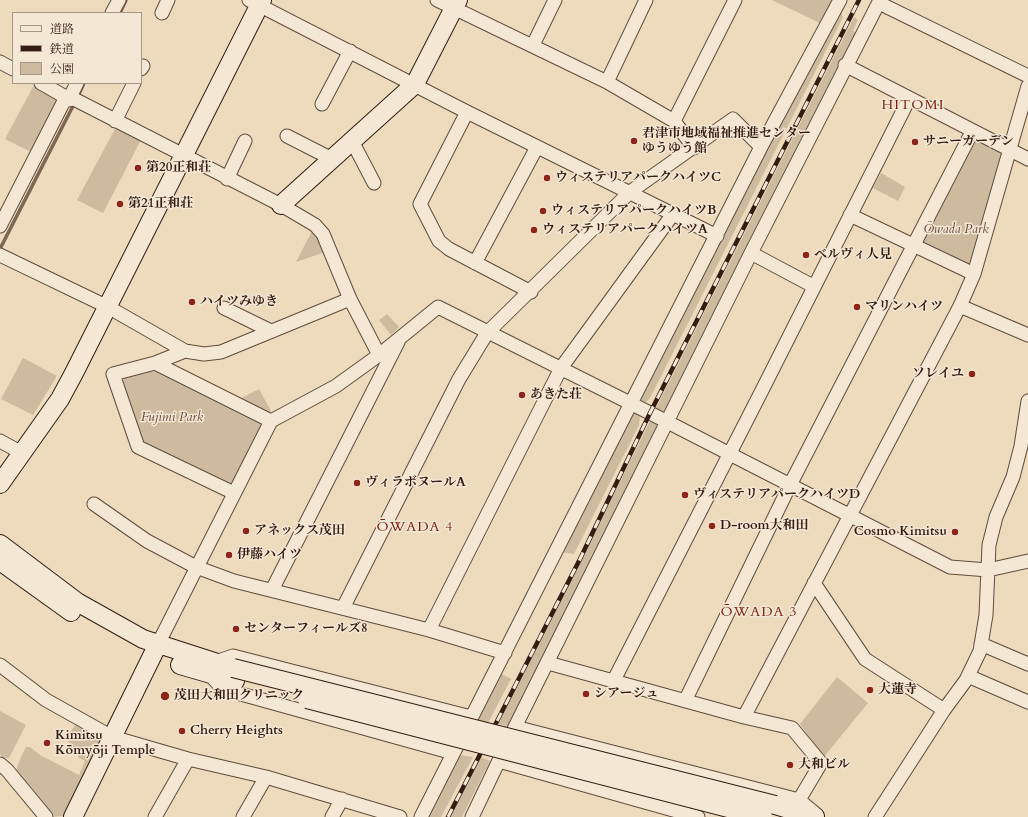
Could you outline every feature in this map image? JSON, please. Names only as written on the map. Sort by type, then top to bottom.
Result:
[{"type":"street","points":[[113,12],[119,0]]},
{"type":"street","points":[[162,13],[168,0]]},
{"type":"street","points":[[437,0],[455,4],[533,46],[607,82],[674,121],[694,148]]},
{"type":"street","points":[[533,46],[555,0]]},
{"type":"street","points":[[607,82],[646,0]]},
{"type":"street","points":[[674,121],[735,0]]},
{"type":"street","points":[[420,817],[505,653],[630,403],[761,147],[840,0]]},
{"type":"street","points":[[0,484],[60,399],[108,307],[183,156],[257,2],[467,112],[716,236]]},
{"type":"street","points":[[472,817],[515,726],[548,663],[666,422],[845,65],[879,2],[1028,76]]},
{"type":"street","points":[[281,205],[414,84],[455,4]]},
{"type":"street","points":[[322,104],[350,51]]},
{"type":"street","points":[[0,62],[12,68]]},
{"type":"street","points":[[845,65],[972,132],[1028,159]]},
{"type":"street","points":[[43,84],[69,99],[74,99],[227,179],[281,205],[315,225],[324,234],[350,299],[379,355]]},
{"type":"street","points":[[0,226],[64,101],[69,99],[76,84]]},
{"type":"street","points":[[115,121],[134,84]]},
{"type":"street","points":[[744,717],[960,306],[974,274],[1028,86]]},
{"type":"street","points":[[614,680],[731,456],[813,286],[909,99]]},
{"type":"street","points":[[467,112],[420,204],[439,241],[449,249],[531,292]]},
{"type":"street","points":[[343,608],[459,379],[487,333],[531,292],[630,192],[733,119],[761,147]]},
{"type":"street","points":[[685,700],[790,485],[972,132]]},
{"type":"street","points":[[287,136],[332,159]]},
{"type":"street","points":[[227,179],[245,141]]},
{"type":"street","points":[[352,141],[374,182]]},
{"type":"street","points":[[476,263],[537,147]]},
{"type":"street","points":[[429,630],[561,368],[673,214]]},
{"type":"street","points":[[850,215],[974,274]]},
{"type":"street","points":[[751,253],[813,286]]},
{"type":"street","points":[[0,256],[108,307],[185,351],[204,354],[221,352],[350,299]]},
{"type":"street","points":[[960,306],[1028,335]]},
{"type":"street","points":[[73,817],[196,567],[271,421],[336,386],[399,340],[438,307],[850,515],[950,568],[988,570],[1028,561]]},
{"type":"street","points":[[224,308],[271,331]]},
{"type":"street","points":[[272,590],[399,340]]},
{"type":"street","points":[[185,351],[155,363],[113,374],[138,447],[234,492]]},
{"type":"street","points":[[155,363],[271,421]]},
{"type":"street","points":[[876,817],[944,710],[968,676],[978,656],[986,615],[988,570],[987,554],[996,517],[1013,477],[1028,401]]},
{"type":"street","points":[[0,441],[22,453]]},
{"type":"street","points":[[94,504],[147,541],[196,567],[234,581],[429,630],[505,653]]},
{"type":"street","points":[[0,544],[77,602],[143,638],[155,649]]},
{"type":"street","points":[[0,561],[65,608],[122,640],[234,674],[769,811],[815,817]]},
{"type":"street","points":[[814,583],[865,659],[944,710]]},
{"type":"street","points":[[981,644],[1028,664]]},
{"type":"street","points":[[212,668],[233,656],[471,717]]},
{"type":"street","points":[[548,663],[744,717],[792,728],[821,763],[799,800]]},
{"type":"street","points":[[0,665],[46,700],[112,737],[188,759],[266,777],[400,817]]},
{"type":"street","points":[[212,668],[223,689],[453,753]]},
{"type":"street","points":[[968,676],[1028,702]]},
{"type":"street","points":[[515,726],[799,800],[820,817]]},
{"type":"street","points":[[155,817],[188,759]]},
{"type":"street","points":[[499,761],[698,817]]},
{"type":"street","points":[[0,764],[7,770],[46,817]]},
{"type":"street","points":[[243,817],[266,777]]},
{"type":"street","points":[[332,817],[342,799]]},
{"type":"green space","points":[[772,0],[834,0],[822,24]]},
{"type":"green space","points":[[841,13],[843,17],[650,398],[646,402],[643,402],[641,398],[765,150]]},
{"type":"green space","points":[[854,17],[858,20],[853,31],[857,34],[666,412],[662,412],[656,408]]},
{"type":"green space","points":[[34,84],[59,97],[31,152],[5,139]]},
{"type":"green space","points":[[116,127],[141,140],[103,213],[77,200]]},
{"type":"green space","name":"Ōwada Park","points":[[975,137],[1003,154],[970,268],[922,243]]},
{"type":"green space","points":[[881,173],[905,187],[898,201],[873,188]]},
{"type":"green space","points":[[313,229],[328,251],[296,262]]},
{"type":"green space","points":[[387,314],[399,327],[391,335],[379,320]]},
{"type":"green space","points":[[23,358],[57,376],[33,415],[1,399]]},
{"type":"green space","name":"Fujimi Park","points":[[150,371],[158,372],[262,423],[233,482],[226,485],[144,444],[123,381],[125,377]]},
{"type":"green space","points":[[259,389],[271,411],[266,414],[238,400]]},
{"type":"green space","points":[[634,413],[640,416],[639,425],[574,554],[561,552]]},
{"type":"green space","points":[[650,421],[656,424],[658,429],[510,724],[507,726],[498,724],[574,575]]},
{"type":"green space","points":[[500,673],[511,679],[488,723],[481,722],[477,717]]},
{"type":"green space","points":[[837,677],[868,703],[823,758],[800,724]]},
{"type":"green space","points":[[0,711],[26,725],[9,758],[3,758],[0,754]]},
{"type":"green space","points":[[77,723],[99,735],[102,740],[99,745],[92,745],[90,748],[95,755],[65,816],[49,817],[15,774],[26,747],[30,747],[40,755],[79,775],[85,761],[79,758],[68,741],[68,735]]},
{"type":"green space","points":[[459,755],[473,757],[441,817],[426,817]]},
{"type":"green space","points":[[481,757],[490,761],[462,817],[450,817]]},
{"type":"waterway","points":[[120,12],[126,0]]},
{"type":"waterway","points":[[79,94],[84,84]]},
{"type":"waterway","points":[[1,247],[73,106]]},
{"type":"railway","points":[[448,817],[580,559],[650,413],[859,0]]},
{"type":"place","name":"君津市地域福祉推進センター ゆうゆう館","points":[[634,141]]},
{"type":"place","name":"サニーガーデン","points":[[915,142]]},
{"type":"place","name":"第20正和荘","points":[[138,168]]},
{"type":"place","name":"ウィステリアパークハイツC","points":[[547,178]]},
{"type":"place","name":"第21正和荘","points":[[120,204]]},
{"type":"place","name":"ウィステリアパークハイツB","points":[[543,211]]},
{"type":"place","name":"ウィステリアパークハイツA","points":[[534,230]]},
{"type":"place","name":"ベルヴィ人見","points":[[806,255]]},
{"type":"place","name":"ハイツみゆき","points":[[192,302]]},
{"type":"place","name":"マリンハイツ","points":[[857,307]]},
{"type":"place","name":"ソレイユ","points":[[972,374]]},
{"type":"place","name":"あきた荘","points":[[522,395]]},
{"type":"place","name":"ヴィラボヌールA","points":[[357,483]]},
{"type":"place","name":"ヴィステリアパークハイツD","points":[[685,495]]},
{"type":"place","name":"D-room大和田","points":[[712,526]]},
{"type":"place","name":"アネックス茂田","points":[[246,531]]},
{"type":"place","name":"Cosmo Kimitsu","points":[[955,532]]},
{"type":"place","name":"伊藤ハイツ","points":[[229,555]]},
{"type":"place","name":"センターフィールズ8","points":[[236,629]]},
{"type":"place","name":"大蓮寺","points":[[870,690]]},
{"type":"place","name":"シアージュ","points":[[586,694]]},
{"type":"place","name":"茂田大和田クリニック","points":[[165,696]]},
{"type":"place","name":"Cherry Heights","points":[[182,731]]},
{"type":"place","name":"Kimitsu Kōmyōji Temple","points":[[47,743]]},
{"type":"place","name":"大和ビル","points":[[790,765]]},
{"type":"district","name":"HITOMI","points":[[913,106]]},
{"type":"district","name":"ŌWADA 4","points":[[415,528]]},
{"type":"district","name":"ŌWADA 3","points":[[759,613]]}]
